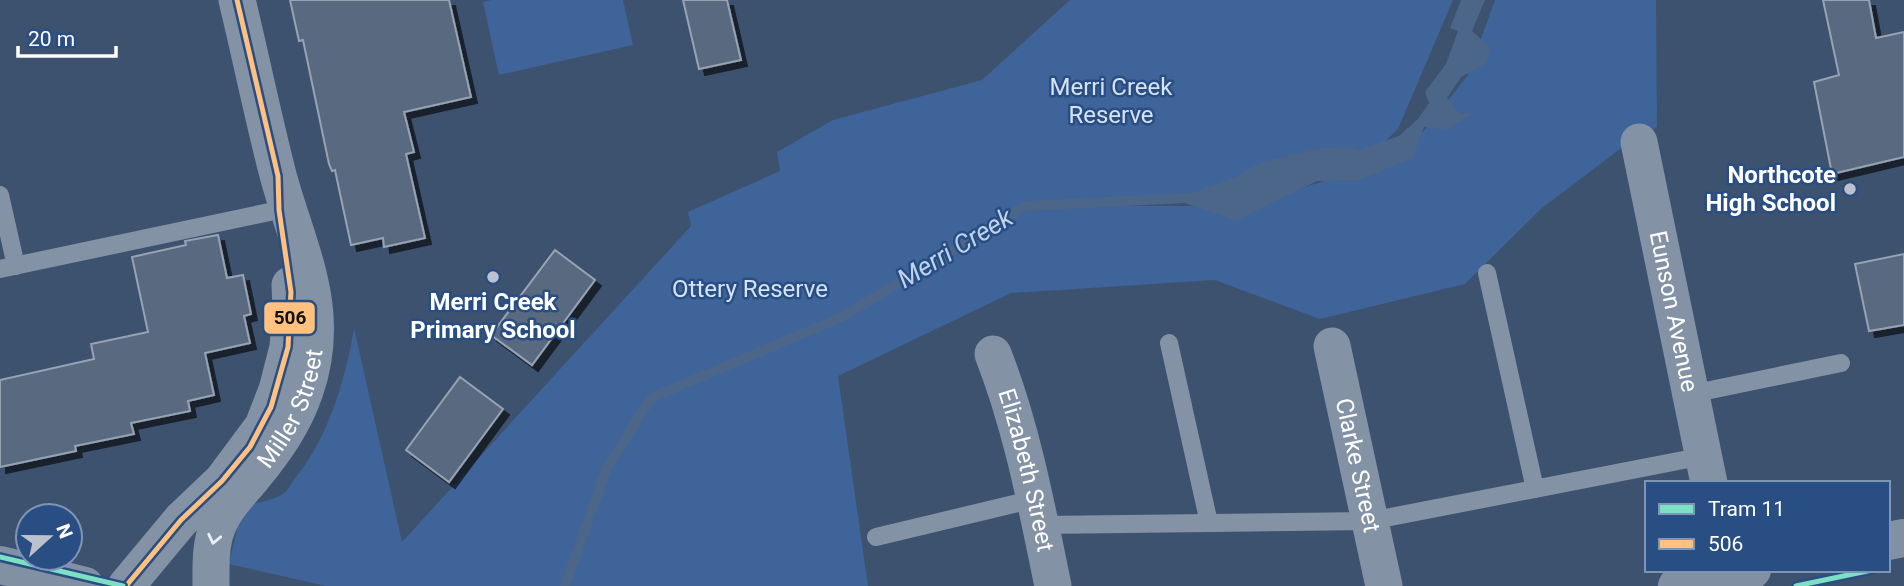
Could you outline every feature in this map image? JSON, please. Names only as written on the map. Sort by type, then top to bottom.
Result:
[{"type":"highway","points":[[0,565],[85,586]]},
{"type":"highway","points":[[1677,586],[1735,578]]},
{"type":"street","name":"Miller Street","points":[[126,586],[181,520],[235,465],[263,426],[288,347],[292,308],[279,193],[237,0]]},
{"type":"street","name":"Eunson Avenue","points":[[1639,142],[1706,469]]},
{"type":"street","name":"Miller Street","points":[[211,586],[213,540],[221,518],[290,425],[305,392],[313,360],[316,307],[313,291],[279,193]]},
{"type":"street","name":"Clarke Street","points":[[1332,346],[1384,586]]},
{"type":"street","name":"Elizabeth Street","points":[[993,354],[1006,387],[1038,512],[1053,586]]},
{"type":"lane","points":[[0,195],[8,267],[279,193]]},
{"type":"lane","points":[[1487,273],[1535,489]]},
{"type":"lane","points":[[1169,343],[1209,523]]},
{"type":"lane","points":[[1691,394],[1840,363]]},
{"type":"lane","points":[[876,537],[1038,512],[1209,523],[1370,521],[1535,489],[1706,469]]},
{"type":"green space","points":[[623,0],[633,45],[499,75],[483,2]]},
{"type":"green space","points":[[1070,0],[1453,0],[1398,129],[1364,162],[1250,195],[1047,206],[1242,206],[1403,157],[1468,75],[1495,0],[1656,0],[1657,127],[1624,146],[1542,208],[1465,284],[1320,319],[1215,280],[1011,293],[838,376],[868,586],[326,586],[229,564],[242,507],[285,493],[317,444],[341,387],[354,328],[402,542],[691,226],[688,212],[780,171],[777,152],[833,120],[982,80]]},
{"type":"shaded area","points":[[1461,0],[1485,0],[1472,31],[1491,49],[1486,64],[1461,77],[1447,98],[1460,114],[1475,113],[1445,130],[1424,127],[1413,158],[1359,180],[1317,181],[1236,221],[1174,199],[1237,177],[1259,163],[1320,148],[1350,147],[1359,150],[1399,136],[1418,119],[1429,103],[1425,92],[1446,64],[1458,31],[1450,28]]},
{"type":"building","points":[[290,0],[449,0],[471,97],[404,112],[414,152],[406,154],[425,238],[384,247],[383,238],[351,245],[335,170],[332,171],[329,164],[303,40],[299,41]]},
{"type":"building","points":[[683,0],[727,0],[741,60],[699,69]]},
{"type":"building","points":[[1823,0],[1869,0],[1876,38],[1904,32],[1904,157],[1832,174],[1814,82],[1839,75]]},
{"type":"building","points":[[218,235],[227,278],[243,275],[251,314],[244,316],[250,343],[205,353],[214,395],[188,401],[190,411],[131,423],[134,434],[75,446],[76,451],[0,467],[0,380],[94,359],[91,344],[148,332],[132,257],[186,245],[185,241]]},
{"type":"building","points":[[555,250],[595,280],[532,365],[491,335]]},
{"type":"building","points":[[1904,254],[1904,325],[1869,331],[1855,264]]},
{"type":"building","points":[[460,377],[503,409],[449,482],[406,450]]},
{"type":"waterway","name":"Merri Creek","points":[[565,586],[607,468],[651,398],[842,317],[1026,206],[1185,198]]},
{"type":"tram line","name":"11","points":[[0,557],[123,586]]},
{"type":"tram line","name":"11","points":[[1796,586],[1862,572]]},
{"type":"transit line","name":"506","points":[[126,586],[181,520],[222,481],[250,447],[271,407],[288,347],[291,292],[279,210],[278,176],[237,0]]},
{"type":"place","name":"Northcote High School","points":[[1850,189]]},
{"type":"place","name":"Merri Creek Primary School","points":[[493,277]]},
{"type":"park label","name":"Merri Creek Reserve","points":[[1111,101]]},
{"type":"park label","name":"Ottery Reserve","points":[[750,289]]}]
